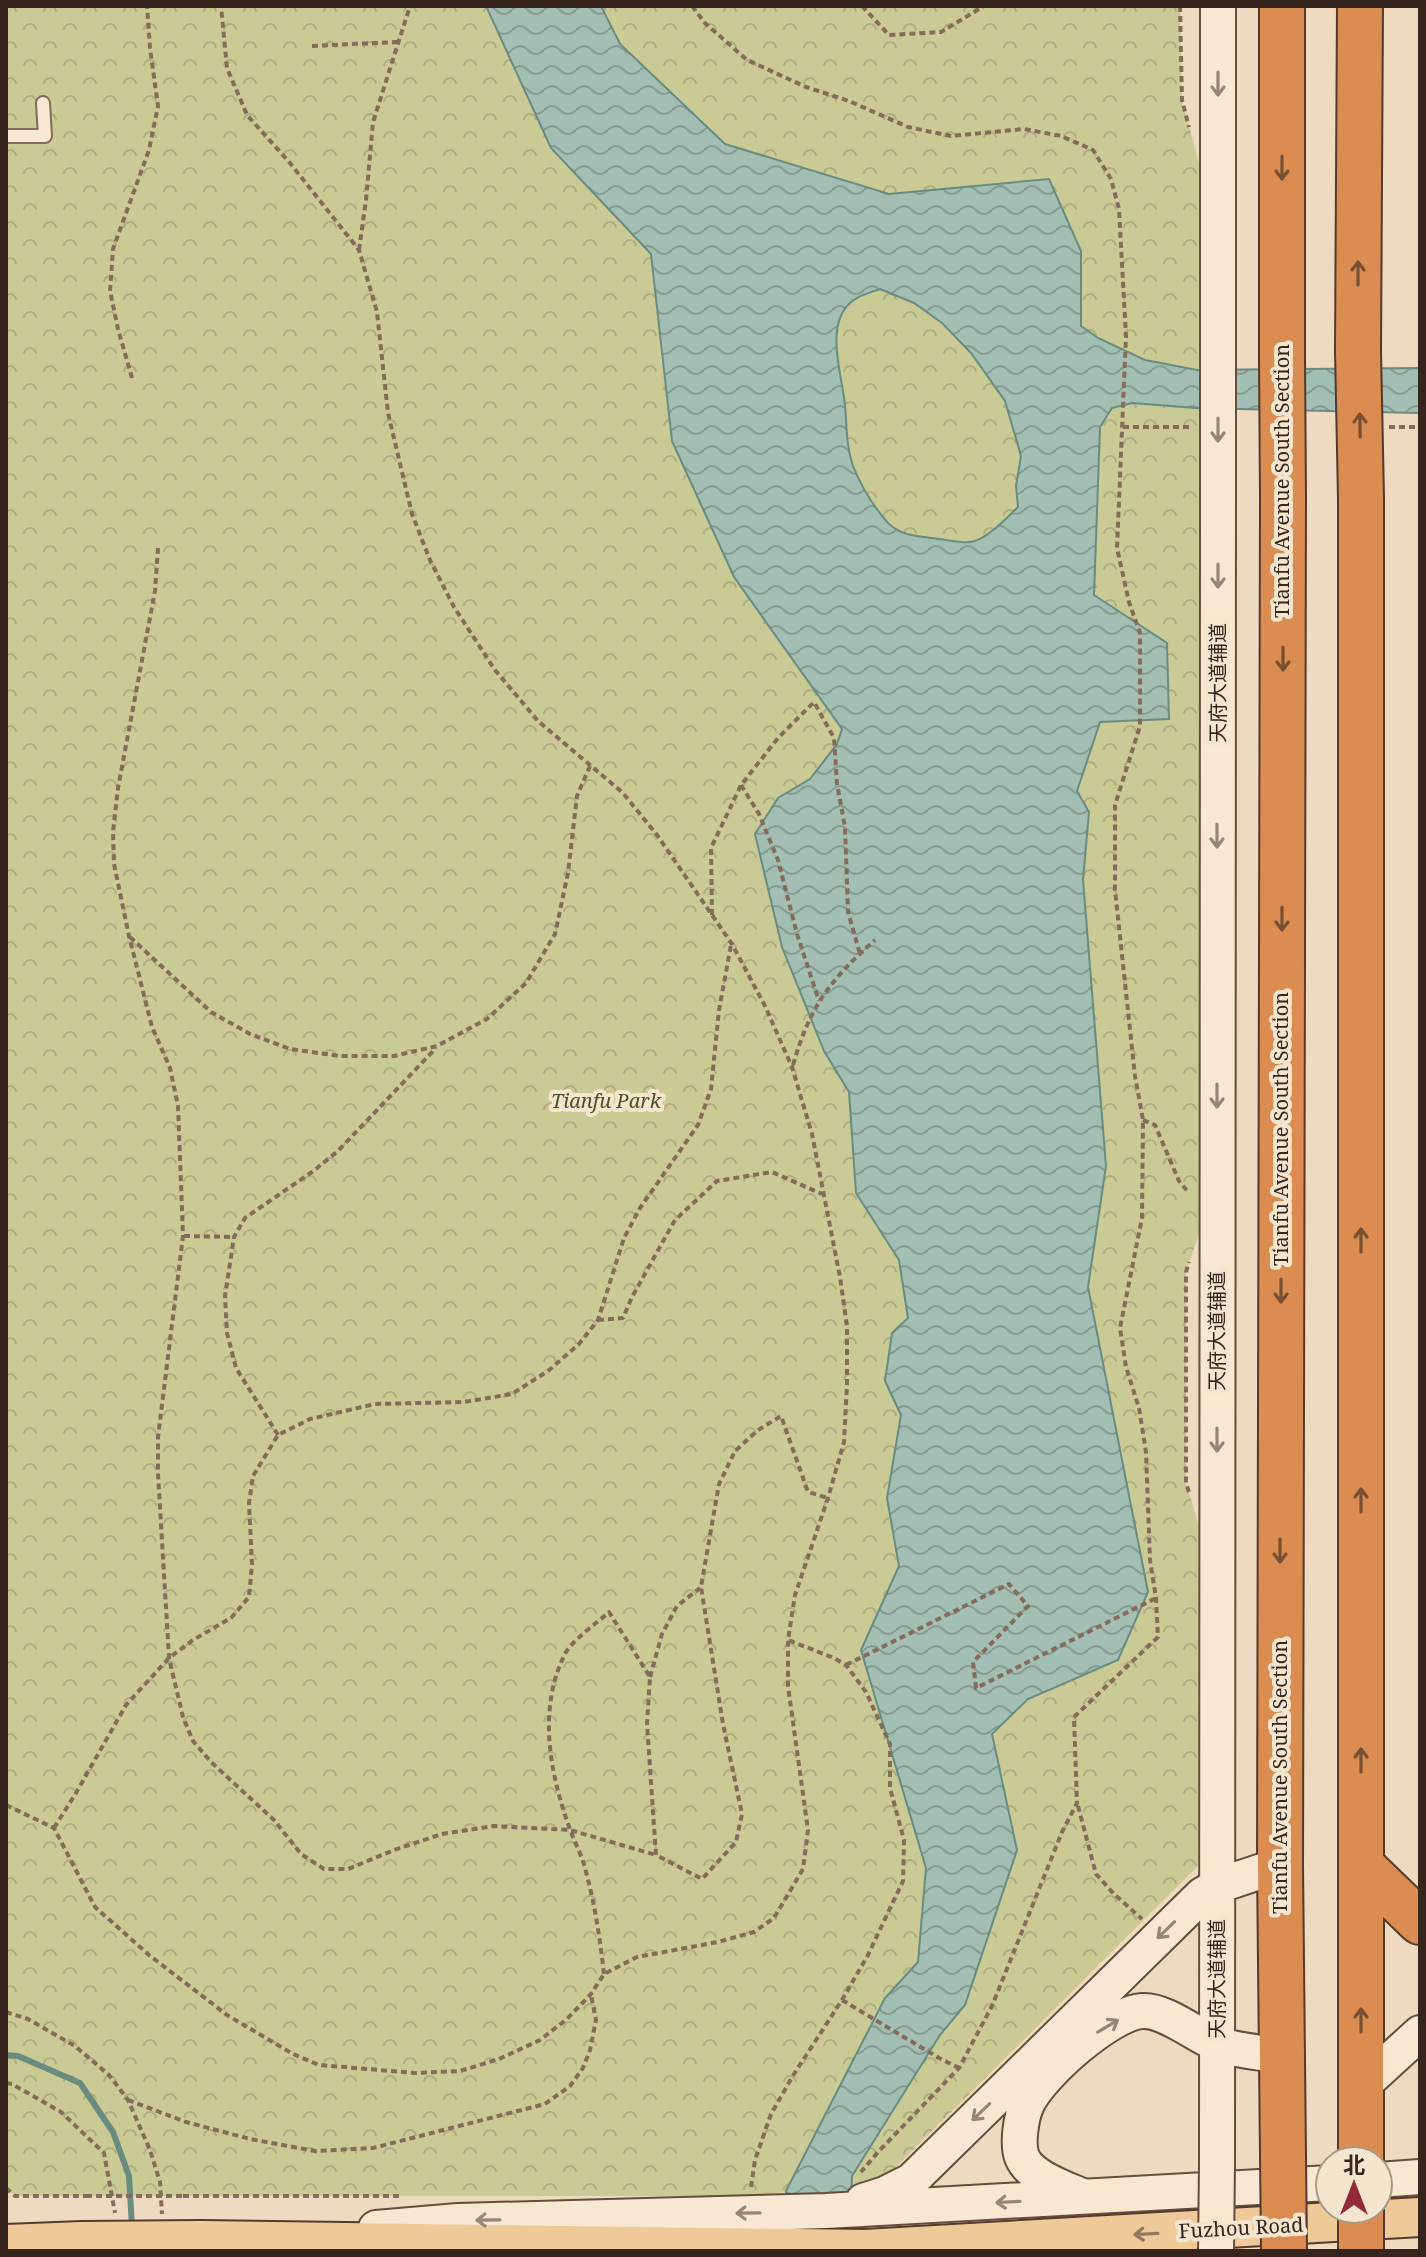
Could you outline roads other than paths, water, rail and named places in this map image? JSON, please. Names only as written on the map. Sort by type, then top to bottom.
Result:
[{"type":"highway","name":"Tianfu Avenue South Section","points":[[1282,6],[1280,1865],[1284,2251]]},
{"type":"highway","points":[[1360,6],[1361,2087],[1365,2145]]},
{"type":"highway","points":[[1361,1865],[1420,1922]]},
{"type":"highway","points":[[1361,2225],[1361,2251]]},
{"type":"main road","name":"Fuzhou Road","points":[[6,2244],[248,2240],[865,2249],[1420,2217]]},
{"type":"street","name":"天府大道辅道","points":[[1216,2251],[1218,6]]},
{"type":"street","points":[[826,2211],[885,2194],[911,2181],[1202,1895],[1217,1886],[1280,1865]]},
{"type":"street","points":[[1086,2198],[1041,2178],[1022,2158],[1020,2131],[1027,2103],[1045,2077],[1104,2026],[1146,2010],[1217,2044],[1281,2056]]},
{"type":"street","points":[[1361,2087],[1420,2033]]},
{"type":"street","points":[[1394,2171],[1420,2177]]},
{"type":"street","points":[[248,2240],[458,2221],[826,2211],[1314,2184]]},
{"type":"lane","points":[[6,136],[45,136],[43,103]]},
{"type":"water","points":[[486,6],[601,6],[620,44],[725,144],[889,194],[1049,179],[1081,251],[1081,326],[1098,338],[1145,360],[1197,370],[1420,368],[1420,413],[1196,408],[1132,403],[1112,408],[1100,427],[1094,595],[1167,643],[1169,719],[1100,722],[1077,791],[1089,812],[1083,880],[1106,1166],[1088,1287],[1148,1592],[1118,1660],[1028,1699],[992,1734],[1017,1850],[965,2005],[940,2035],[852,2176],[849,2251],[788,2251],[786,2191],[885,1998],[918,1962],[926,1868],[861,1650],[899,1566],[887,1498],[901,1415],[885,1381],[892,1333],[908,1318],[899,1260],[856,1193],[849,1092],[824,1051],[782,947],[755,834],[778,798],[810,779],[837,744],[842,729],[734,577],[672,441],[651,254],[551,148]],"holes":[[[880,289],[914,303],[942,323],[971,353],[1005,401],[1021,456],[1016,486],[1018,507],[996,528],[976,541],[919,536],[893,528],[868,496],[851,458],[836,340],[841,315],[855,299]]]},
{"type":"waterway","points":[[6,2055],[18,2056],[80,2083],[113,2132],[129,2176],[132,2227]]},
{"type":"park label","name":"Tianfu Park","points":[[606,1101]]}]
